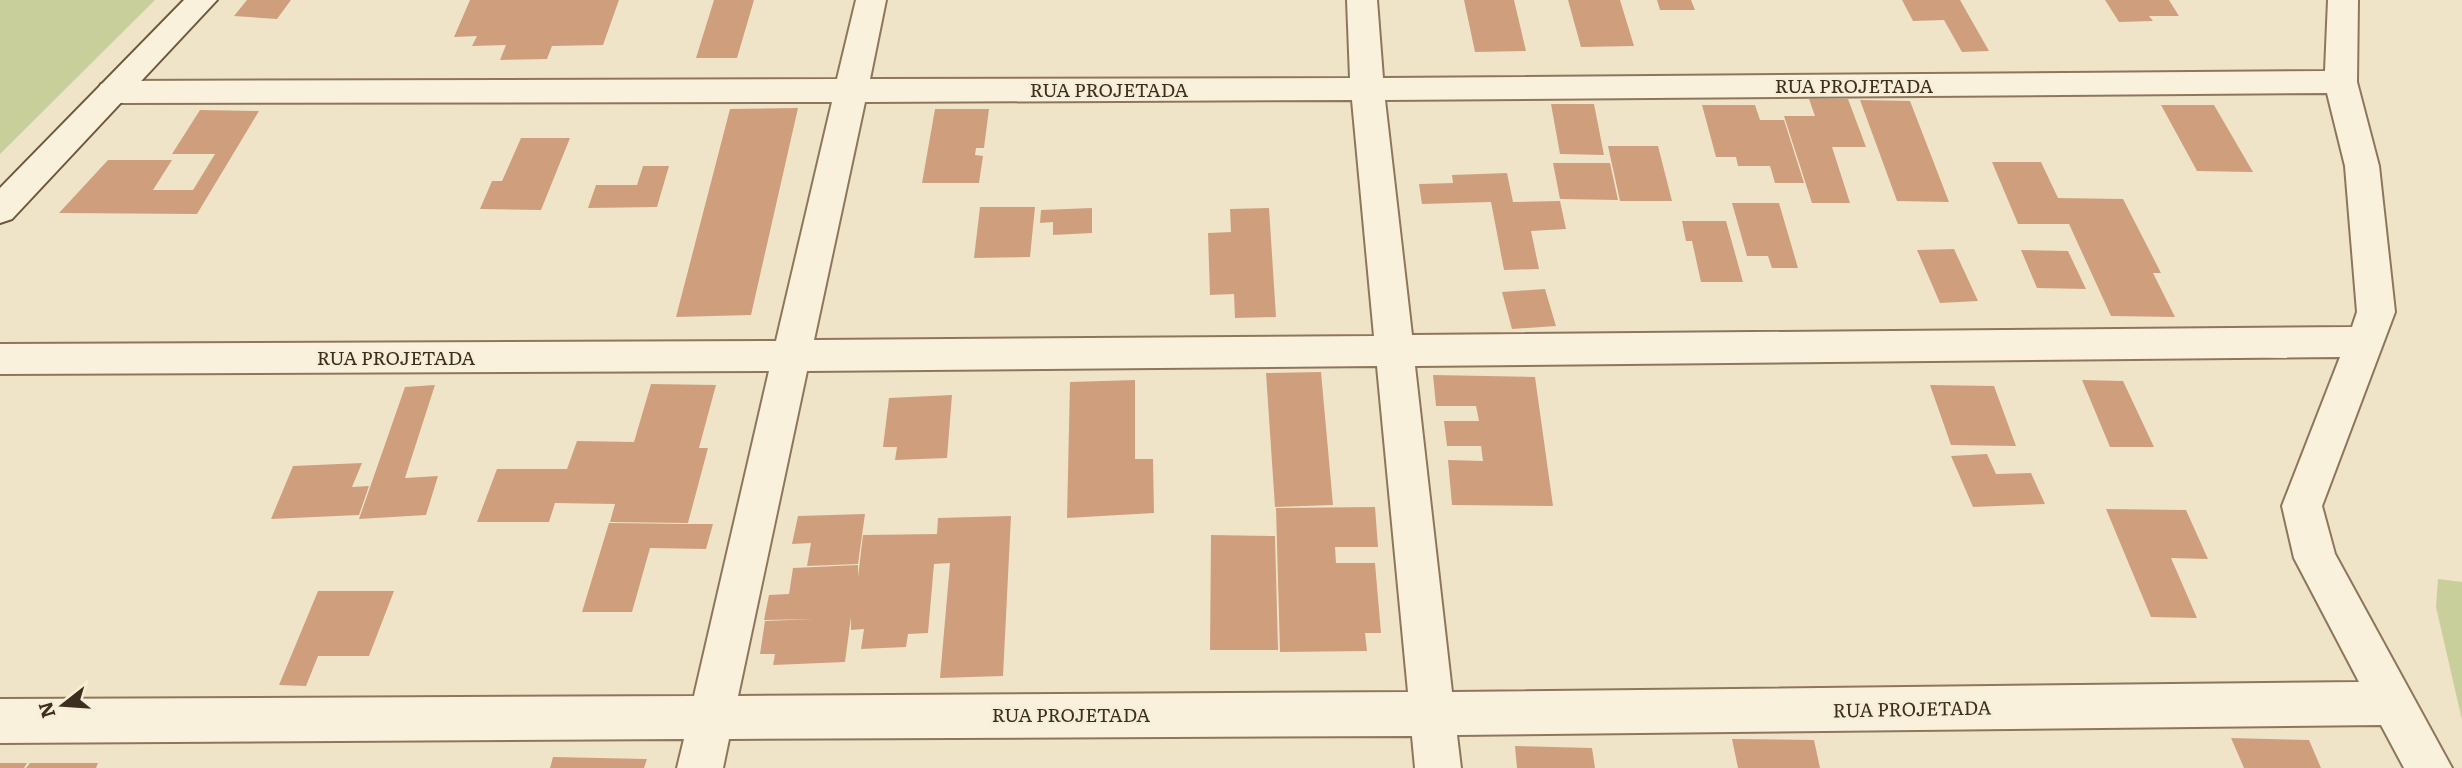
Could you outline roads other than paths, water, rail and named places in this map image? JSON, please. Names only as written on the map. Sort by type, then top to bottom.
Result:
[{"type":"street","points":[[0,209],[202,0]]},
{"type":"street","points":[[700,768],[872,0]]},
{"type":"street","points":[[1362,0],[1367,89],[1430,714],[1438,768]]},
{"type":"street","points":[[2343,0],[2341,82],[2362,166],[2376,312],[2302,506],[2315,558],[2429,768]]},
{"type":"street","name":"RUA PROJETADA","points":[[113,92],[1367,89],[2341,82]]},
{"type":"street","name":"RUA PROJETADA","points":[[0,359],[792,356],[2364,342]]},
{"type":"street","name":"RUA PROJETADA","points":[[0,721],[1430,714],[2394,703]]}]
